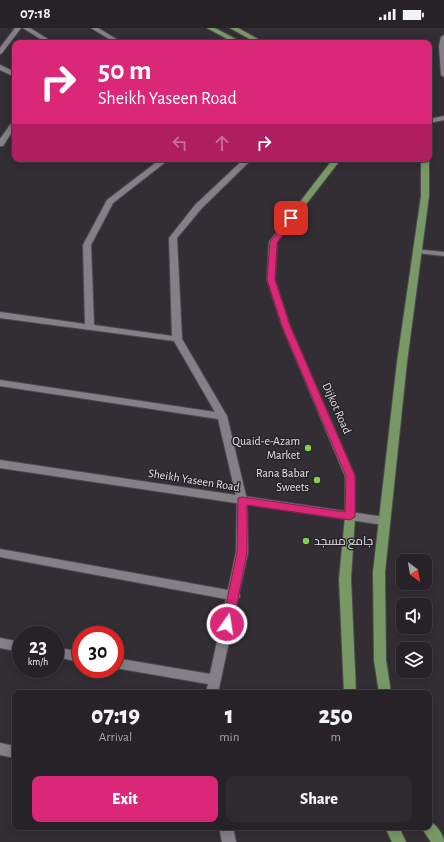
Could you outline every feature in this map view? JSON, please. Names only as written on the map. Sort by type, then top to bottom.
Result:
[{"type":"main road","points":[[210,28],[234,40]]},
{"type":"main road","points":[[233,28],[256,40]]},
{"type":"main road","name":"Dijkot Road","points":[[334,162],[274,242],[271,280],[286,326],[350,476],[350,517],[345,579],[350,690]]},
{"type":"main road","points":[[385,690],[380,660],[379,572],[402,362],[425,196],[425,162]]},
{"type":"main road","points":[[393,830],[399,842]]},
{"type":"main road","points":[[430,830],[439,842]]},
{"type":"street","points":[[0,52],[18,28]]},
{"type":"street","points":[[26,28],[46,40]]},
{"type":"street","points":[[94,28],[115,40]]},
{"type":"street","points":[[444,37],[442,46],[444,75]]},
{"type":"street","points":[[0,67],[12,73]]},
{"type":"street","points":[[432,120],[444,118]]},
{"type":"street","points":[[0,144],[12,126]]},
{"type":"street","points":[[90,327],[87,245],[110,202],[163,162]]},
{"type":"street","points":[[212,690],[234,596],[242,552],[242,500],[222,416],[177,339],[173,238],[198,207],[244,162]]},
{"type":"street","points":[[417,251],[444,254]]},
{"type":"street","points":[[0,315],[177,339]]},
{"type":"street","points":[[0,383],[222,416]]},
{"type":"street","name":"Sheikh Yaseen Road","points":[[0,464],[384,521]]},
{"type":"street","points":[[0,553],[234,596]]},
{"type":"street","points":[[0,643],[12,645]]},
{"type":"street","points":[[124,665],[214,680]]},
{"type":"street","points":[[0,749],[12,751]]},
{"type":"street","points":[[227,830],[229,842]]},
{"type":"place","name":"Quaid-e-Azam Market","points":[[308,448]]},
{"type":"place","name":"Rana Babar Sweets","points":[[317,480]]},
{"type":"place","name":"جامع مسجد","points":[[306,541]]},
{"type":"route","points":[[227,624],[242,552],[242,500],[350,517],[350,476],[286,326],[271,280],[274,242],[291,218]]}]
